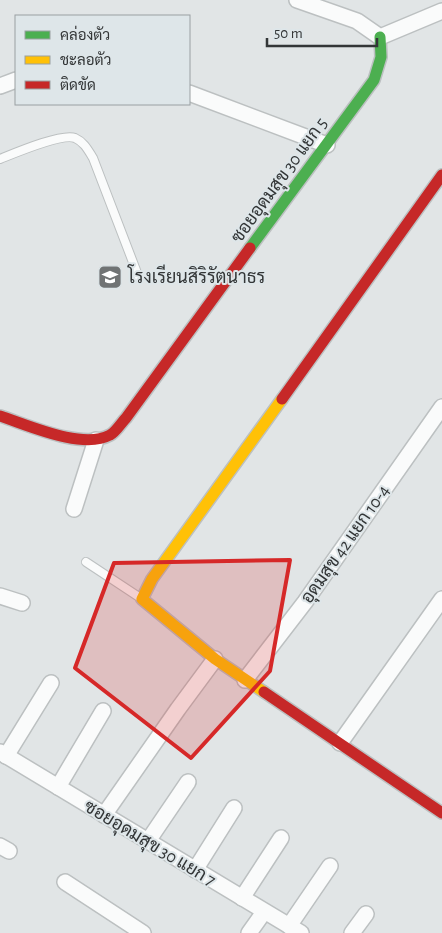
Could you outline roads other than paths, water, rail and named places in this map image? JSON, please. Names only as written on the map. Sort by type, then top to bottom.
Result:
[{"type":"street","points":[[297,0],[357,21],[380,38],[442,11]]},
{"type":"street","name":"ซอยอุดมสุข 30 แยก 5","points":[[96,440],[111,434],[126,418],[374,80],[381,56],[380,38]]},
{"type":"street","points":[[0,86],[15,80]]},
{"type":"street","points":[[190,92],[327,145]]},
{"type":"street","points":[[441,812],[215,659],[142,599],[158,571],[442,175]]},
{"type":"street","name":"อุดมสุข 42 แยก 10-4","points":[[245,680],[305,602],[442,407]]},
{"type":"street","points":[[0,416],[72,437],[96,440],[74,509]]},
{"type":"street","points":[[0,596],[22,602]]},
{"type":"street","points":[[340,742],[442,599]]},
{"type":"street","points":[[104,815],[178,708],[215,659]]},
{"type":"street","points":[[3,754],[51,683]]},
{"type":"street","points":[[58,787],[103,711]]},
{"type":"street","name":"ซอยอุดมสุข 30 แยก 7","points":[[3,754],[295,929]]},
{"type":"street","points":[[148,841],[188,782]]},
{"type":"street","points":[[195,870],[234,808]]},
{"type":"street","points":[[242,898],[281,838]]},
{"type":"street","points":[[295,929],[330,866]]},
{"type":"street","points":[[65,882],[143,933]]},
{"type":"street","points":[[249,933],[264,912]]},
{"type":"street","points":[[352,933],[366,914]]},
{"type":"lane","points":[[0,159],[61,138],[74,137],[83,143],[93,158],[139,278]]},
{"type":"lane","points":[[86,562],[142,599]]},
{"type":"place","name":"โรงเรียนสิริรัตนาธร","points":[[110,277]]}]
